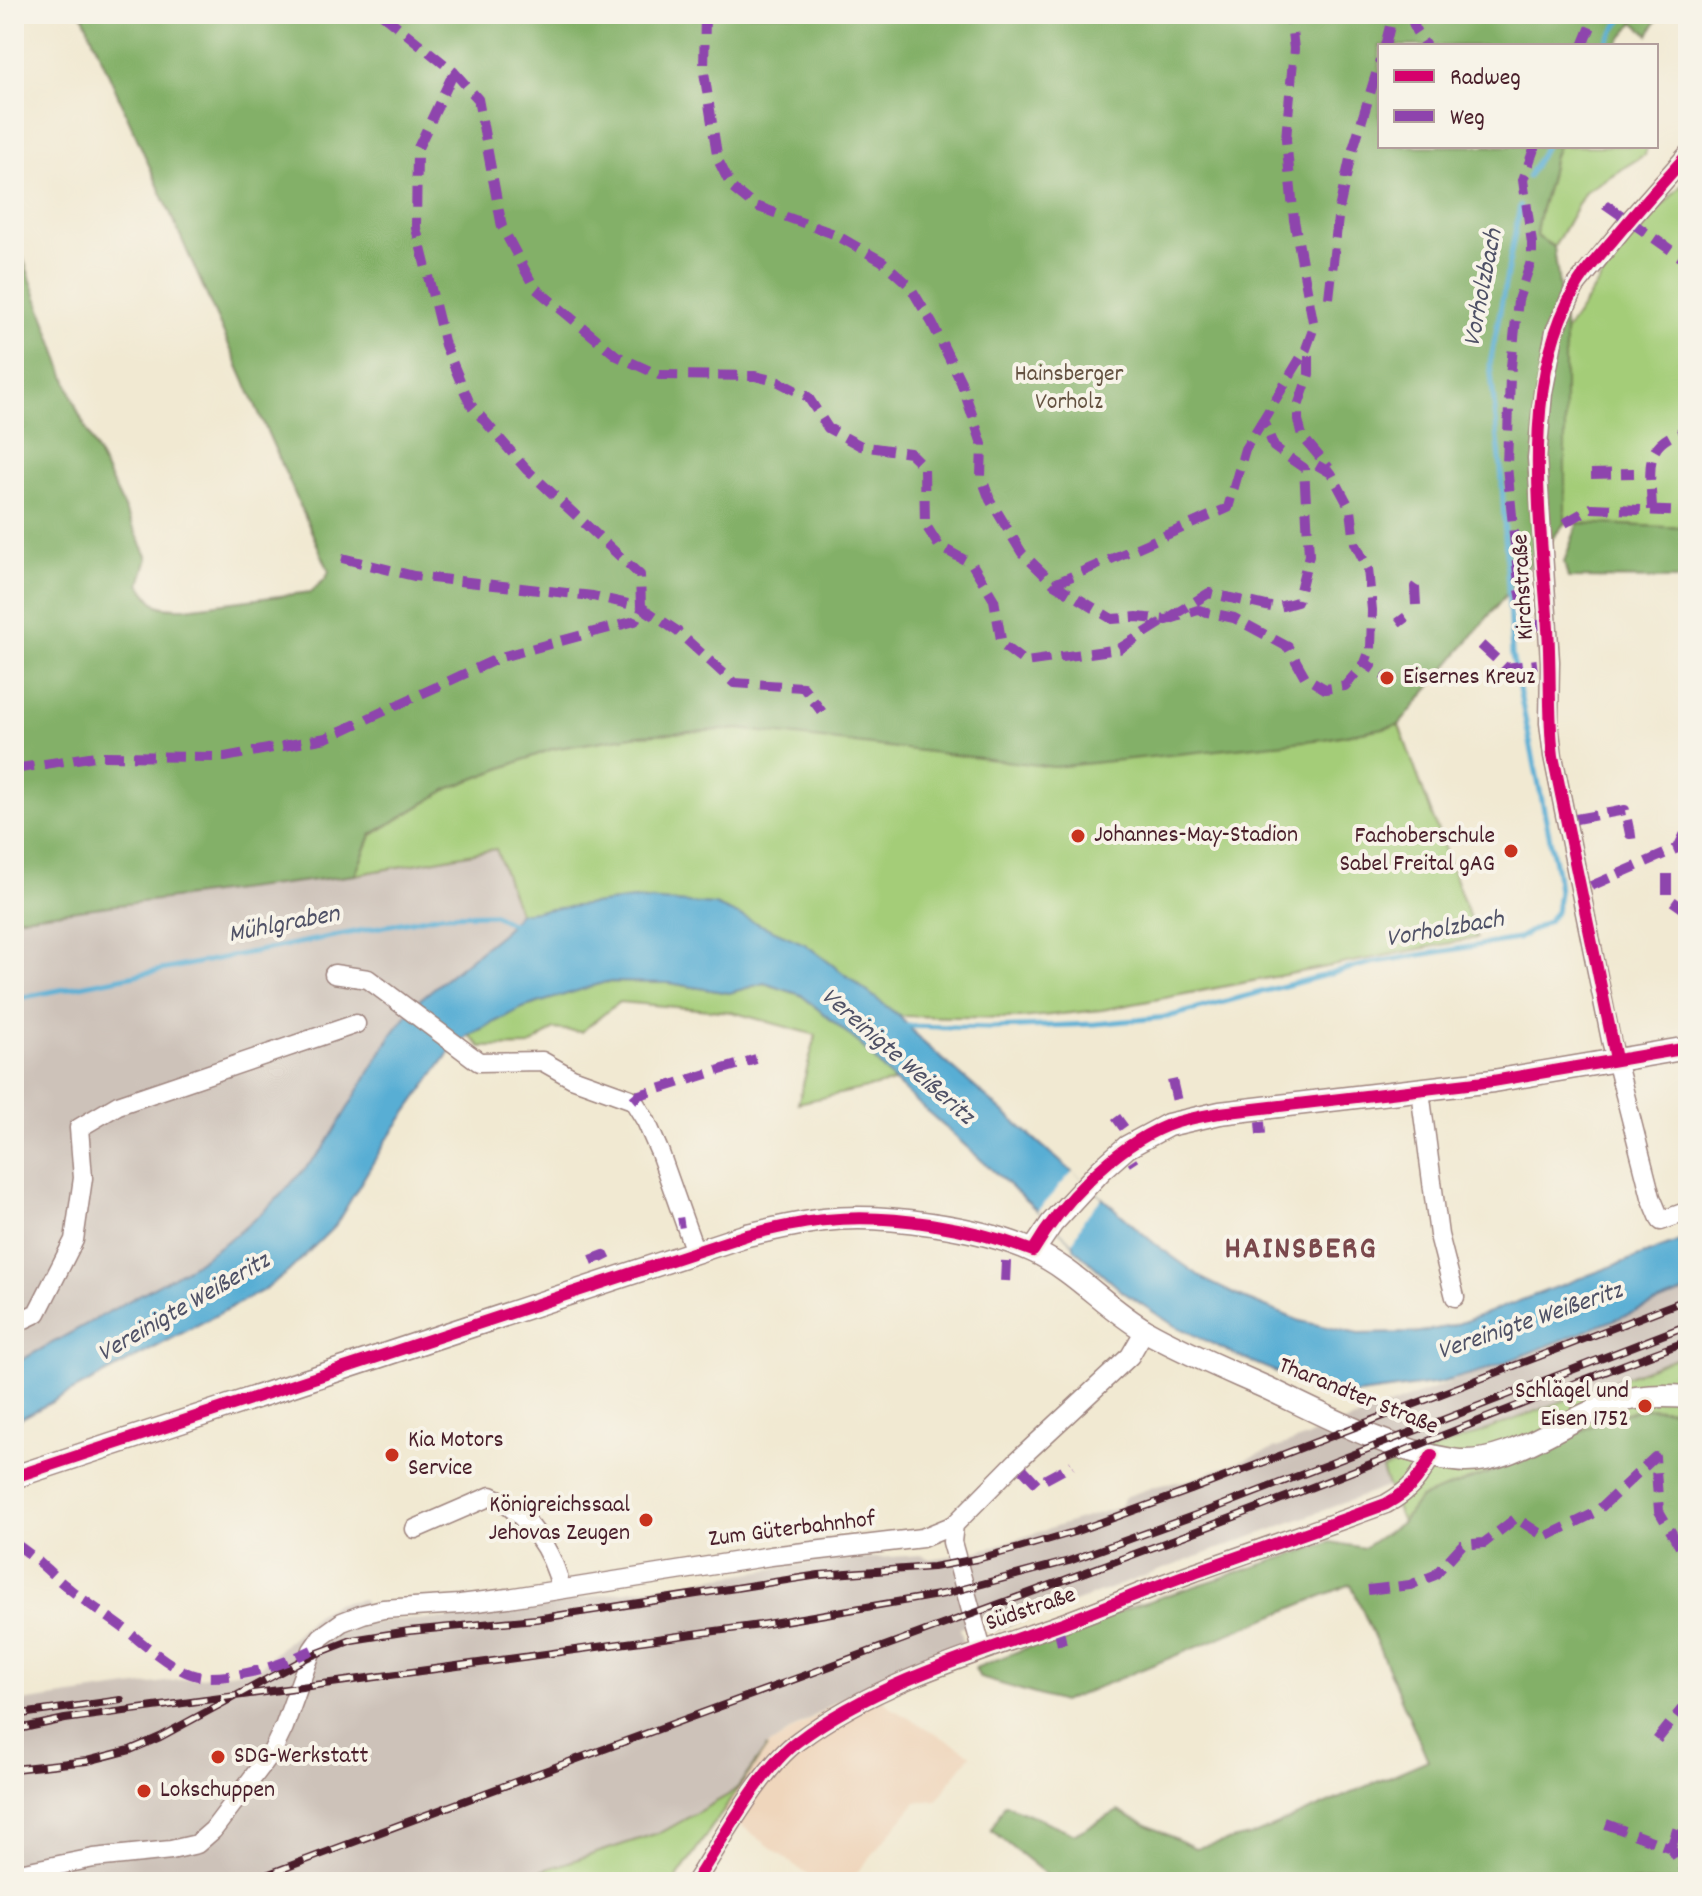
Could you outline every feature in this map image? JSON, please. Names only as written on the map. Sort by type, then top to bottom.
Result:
[{"type":"main road","points":[[1033,1251],[1052,1223],[1086,1185],[1127,1147],[1168,1125],[1220,1113],[1515,1078],[1688,1048]]},
{"type":"main road","name":"Tharandter Straße","points":[[14,1477],[695,1252],[763,1231],[827,1219],[854,1218],[946,1228],[1009,1242],[1033,1251],[1053,1262],[1145,1330],[1381,1439],[1454,1460],[1500,1457],[1555,1428],[1615,1403],[1659,1395],[1688,1397]]},
{"type":"street","name":"Kirchstraße","points":[[1688,154],[1575,287],[1555,331],[1543,393],[1537,458],[1545,561],[1550,661],[1549,723],[1553,756],[1640,1159],[1661,1221],[1688,1211]]},
{"type":"street","points":[[334,974],[368,979],[479,1062],[542,1061],[572,1078],[633,1100],[660,1153],[695,1252]]},
{"type":"street","points":[[14,1324],[37,1313],[74,1240],[83,1178],[79,1128],[118,1105],[356,1024]]},
{"type":"street","points":[[1420,1091],[1439,1235],[1455,1297]]},
{"type":"street","name":"Zum Güterbahnhof","points":[[14,1874],[94,1858],[171,1850],[197,1844],[213,1830],[272,1752],[308,1657],[321,1637],[342,1622],[363,1614],[383,1609],[460,1604],[771,1556],[922,1538],[954,1525],[1016,1462],[1130,1356],[1145,1330]]},
{"type":"street","name":"Südstraße","points":[[695,1882],[748,1800],[797,1742],[850,1709],[982,1650],[1386,1504],[1417,1482],[1432,1455]]},
{"type":"street","points":[[415,1529],[491,1496],[508,1503],[535,1533],[557,1569],[561,1589]]},
{"type":"street","points":[[954,1525],[952,1542],[982,1650]]},
{"type":"shaded area","points":[[496,849],[519,913],[502,933],[418,1002],[392,1034],[324,1148],[274,1202],[237,1234],[190,1267],[14,1364],[14,918],[355,875]]},
{"type":"shaded area","points":[[1688,1292],[1688,1353],[1383,1470],[1387,1487],[995,1631],[989,1618],[960,1628],[964,1645],[903,1668],[832,1704],[767,1747],[737,1788],[728,1795],[664,1831],[507,1882],[14,1882],[14,1703],[258,1669],[319,1612],[335,1604],[363,1599],[369,1624],[390,1620],[446,1619],[818,1562],[921,1555],[930,1559],[976,1552],[1119,1507],[1125,1497],[1156,1486],[1188,1480],[1315,1434]]},
{"type":"shaded area","points":[[867,1684],[893,1709],[971,1754],[937,1800],[916,1802],[851,1880],[817,1882],[722,1811],[767,1747]]},
{"type":"green space","name":"Hainsberger Vorholz","points":[[82,14],[1660,14],[1649,35],[1634,22],[1618,44],[1378,44],[1378,148],[1557,148],[1536,236],[1554,247],[1565,332],[1565,523],[1399,725],[1324,739],[1054,767],[738,729],[639,735],[552,749],[450,788],[371,835],[355,875],[14,918],[14,233],[78,412],[148,558],[140,584],[150,598],[163,607],[185,608],[311,592],[329,571]]},
{"type":"green space","points":[[1557,148],[1647,148],[1644,155],[1585,192],[1554,247],[1536,236]]},
{"type":"green space","points":[[1688,178],[1688,528],[1565,523],[1565,332],[1619,252]]},
{"type":"green space","points":[[1578,523],[1688,528],[1688,597],[1685,579],[1568,578],[1564,562]]},
{"type":"green space","name":"Johannes-May-Stadion","points":[[1399,725],[1477,938],[1102,1010],[1021,1018],[899,1016],[805,944],[556,909],[519,913],[496,849],[355,875],[371,836],[450,788],[552,749],[639,735],[738,729],[1324,739]]},
{"type":"green space","points":[[605,982],[669,983],[729,993],[764,983],[801,995],[859,1043],[895,1082],[798,1103],[816,1035],[732,1012],[619,1002],[581,1032],[554,1029],[530,1046],[481,1047],[469,1035],[522,1008]]},
{"type":"green space","points":[[1688,1353],[1688,1411],[1647,1408],[1611,1417],[1504,1467],[1420,1498],[1402,1522],[1382,1470]]},
{"type":"green space","points":[[1647,1408],[1688,1411],[1688,1882],[1048,1882],[1048,1876],[991,1830],[1005,1804],[1075,1834],[1118,1811],[1195,1848],[1254,1835],[1428,1760],[1351,1584],[1062,1702],[980,1678],[975,1668],[1134,1606],[1331,1542],[1364,1548],[1402,1522],[1420,1498],[1504,1467],[1611,1417]]},
{"type":"green space","points":[[767,1747],[674,1882],[507,1882],[664,1831],[737,1788]]},
{"type":"water","name":"Vereinigte Weißeritz","points":[[633,899],[715,905],[805,944],[899,1016],[924,1043],[1155,1244],[1205,1280],[1300,1321],[1358,1334],[1414,1333],[1452,1326],[1688,1238],[1688,1291],[1485,1370],[1440,1383],[1337,1397],[1175,1326],[1123,1292],[895,1082],[859,1043],[801,995],[764,983],[729,993],[669,983],[606,982],[522,1008],[469,1035],[451,1050],[386,1141],[335,1226],[288,1272],[262,1291],[14,1422],[14,1364],[190,1267],[237,1234],[274,1202],[324,1148],[392,1034],[418,1001],[502,933],[519,913]]},
{"type":"pier","points":[[1073,1171],[1102,1198],[1084,1219],[1073,1243],[1037,1211]]},
{"type":"waterway","name":"Vorholzbach","points":[[1605,44],[1625,14]]},
{"type":"waterway","name":"Vorholzbach","points":[[1528,177],[1544,148]]},
{"type":"waterway","name":"Vorholzbach","points":[[903,1026],[992,1028],[1095,1024],[1167,1017],[1371,963],[1517,939],[1548,921],[1556,912],[1559,892],[1557,873],[1512,655],[1501,468],[1490,364],[1520,206]]},
{"type":"waterway","name":"Mühlgraben","points":[[14,999],[441,915],[492,914],[516,926]]},
{"type":"railway","points":[[14,1769],[87,1761],[130,1750],[308,1657],[352,1640],[409,1631],[536,1619],[819,1575],[933,1567],[1019,1548],[1074,1532],[1191,1490],[1688,1299]]},
{"type":"railway","points":[[14,1730],[65,1719],[760,1625],[944,1594],[1069,1561],[1215,1508],[1688,1325]]},
{"type":"railway","points":[[248,1882],[1234,1517],[1688,1341]]},
{"type":"railway","points":[[14,1715],[121,1700]]},
{"type":"marked path","points":[[382,14],[454,72],[478,99],[502,227],[534,287],[617,356],[659,375],[755,376],[779,382],[808,397],[828,428],[861,446],[910,453],[924,467],[925,524],[939,546],[972,564],[994,600],[1002,645],[1025,662],[1119,649],[1209,593],[1275,608],[1297,602],[1309,555],[1304,468],[1274,447],[1263,420],[1306,349],[1314,327],[1294,220],[1286,139],[1294,49],[1290,14]]},
{"type":"marked path","points":[[705,14],[704,72],[718,160],[732,188],[753,205],[834,234],[882,261],[909,285],[961,382],[982,444],[981,476],[990,500],[1022,553],[1054,584],[1112,619],[1137,617],[1167,620],[1198,610],[1234,618],[1288,647],[1305,677],[1325,689],[1345,686],[1365,663]]},
{"type":"marked path","points":[[1386,44],[1393,14]]},
{"type":"marked path","points":[[1410,14],[1425,44]]},
{"type":"marked path","points":[[1584,44],[1596,14]]},
{"type":"marked path","points":[[1329,298],[1339,209],[1350,159],[1378,68]]},
{"type":"marked path","points":[[14,769],[95,756],[225,757],[326,738],[501,657],[635,621],[641,607],[640,575],[526,469],[470,404],[445,345],[416,228],[417,150],[454,72]]},
{"type":"marked path","points":[[1534,148],[1523,180],[1532,259],[1518,300],[1510,376],[1507,466],[1525,618],[1534,625],[1548,625]]},
{"type":"marked path","points":[[1605,204],[1688,262]]},
{"type":"marked path","points":[[1309,356],[1309,374],[1298,406],[1298,420],[1302,436],[1329,468]]},
{"type":"marked path","points":[[1054,584],[1228,508],[1245,449],[1263,420]]},
{"type":"marked path","points":[[1652,510],[1650,471],[1655,450],[1662,442],[1688,430]]},
{"type":"marked path","points":[[1317,465],[1331,473],[1351,510],[1355,543],[1368,569],[1372,610],[1371,650]]},
{"type":"marked path","points":[[1591,474],[1634,473]]},
{"type":"marked path","points":[[1565,523],[1591,508],[1688,512]]},
{"type":"marked path","points":[[342,558],[414,576],[593,596],[641,607],[677,631],[734,683],[803,687],[822,712]]},
{"type":"marked path","points":[[1416,605],[1415,587],[1420,580]]},
{"type":"marked path","points":[[1398,623],[1406,617]]},
{"type":"marked path","points":[[1481,645],[1506,668],[1537,664]]},
{"type":"marked path","points":[[1368,655],[1365,663],[1387,678]]},
{"type":"marked path","points":[[1576,819],[1625,810],[1630,834],[1645,832]]},
{"type":"marked path","points":[[1591,886],[1678,848],[1688,827]]},
{"type":"marked path","points":[[1667,874],[1667,897],[1688,912]]},
{"type":"marked path","points":[[633,1100],[639,1095],[756,1059]]},
{"type":"marked path","points":[[1685,1060],[1688,1076]]},
{"type":"marked path","points":[[1172,1080],[1178,1106]]},
{"type":"marked path","points":[[1116,1117],[1124,1128]]},
{"type":"marked path","points":[[1260,1122],[1261,1134]]},
{"type":"marked path","points":[[678,1223],[684,1222]]},
{"type":"marked path","points":[[591,1260],[604,1255],[607,1261]]},
{"type":"marked path","points":[[1006,1261],[1005,1283],[1010,1287]]},
{"type":"marked path","points":[[1368,1590],[1410,1585],[1435,1575],[1462,1545],[1484,1543],[1516,1518],[1545,1537],[1595,1513],[1655,1457],[1659,1511],[1688,1561]]},
{"type":"marked path","points":[[1023,1469],[1037,1484],[1072,1465]]},
{"type":"marked path","points":[[14,1543],[82,1599],[166,1661],[186,1672],[205,1677],[246,1673],[312,1650]]},
{"type":"marked path","points":[[1058,1625],[1062,1645],[1058,1650]]},
{"type":"marked path","points":[[1657,1740],[1688,1701]]},
{"type":"marked path","points":[[1671,1848],[1679,1824],[1688,1819]]},
{"type":"marked path","points":[[1606,1824],[1671,1848],[1688,1875]]},
{"type":"cycle path","points":[[1616,1059],[1553,756],[1539,500],[1540,411],[1546,368],[1557,327],[1579,283],[1688,154]]},
{"type":"cycle path","points":[[14,1477],[747,1235],[777,1228],[851,1218],[904,1221],[984,1235],[1033,1251],[1058,1214],[1108,1162],[1147,1135],[1186,1120],[1220,1113],[1493,1081],[1688,1048]]},
{"type":"cycle path","points":[[695,1882],[742,1807],[784,1753],[827,1721],[858,1703],[957,1660],[1386,1504],[1413,1484],[1432,1455]]},
{"type":"place","name":"Eisernes Kreuz","points":[[1387,678]]},
{"type":"place","name":"Johannes-May-Stadion","points":[[1078,836]]},
{"type":"place","name":"Fachoberschule Sabel Freital gAG","points":[[1511,851]]},
{"type":"place","name":"Schlägel und Eisen 1752","points":[[1645,1406]]},
{"type":"place","name":"Kia Motors Service","points":[[392,1455]]},
{"type":"place","name":"Königreichssaal Jehovas Zeugen","points":[[646,1520]]},
{"type":"place","name":"SDG-Werkstatt","points":[[218,1757]]},
{"type":"place","name":"Lokschuppen","points":[[144,1791]]},
{"type":"district","name":"HAINSBERG","points":[[1301,1251]]}]
